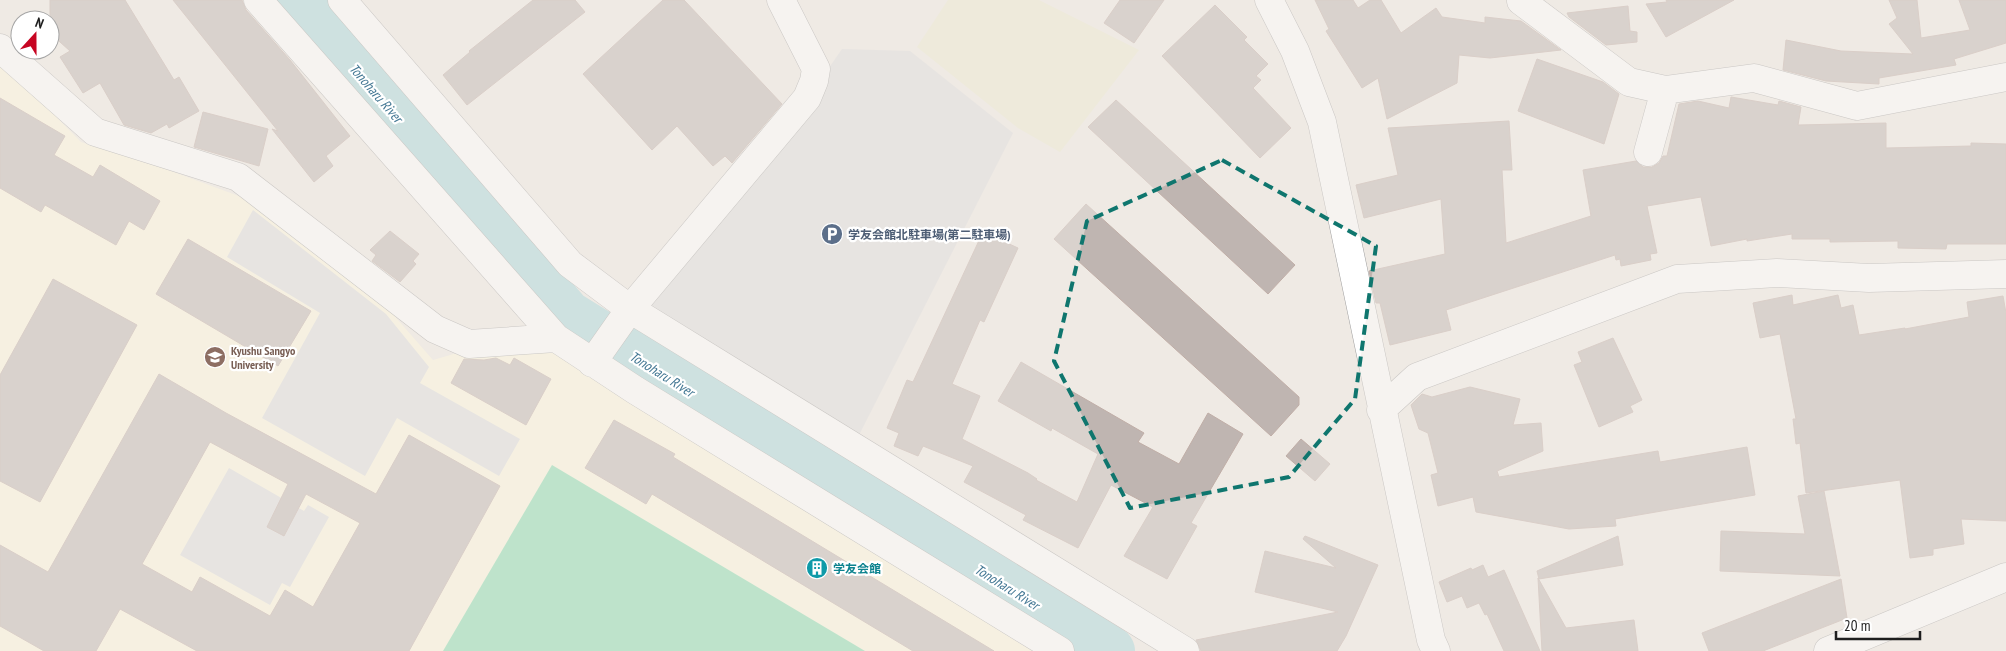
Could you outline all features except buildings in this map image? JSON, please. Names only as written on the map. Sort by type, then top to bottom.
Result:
[{"type":"street","points":[[258,0],[556,338],[592,363],[1060,651]]},
{"type":"street","points":[[342,0],[570,264],[630,309],[1185,651]]},
{"type":"street","points":[[592,363],[630,309],[807,98],[814,81],[816,69],[780,0]]},
{"type":"street","points":[[1268,0],[1295,51],[1322,122],[1381,410],[1431,640],[1436,651]]},
{"type":"street","points":[[1515,0],[1529,0]]},
{"type":"street","points":[[1521,0],[1629,82],[1665,90],[1754,78],[1857,106],[2006,77]]},
{"type":"street","points":[[0,48],[95,132],[238,177],[435,329],[469,344],[556,338]]},
{"type":"street","points":[[1648,152],[1665,90]]},
{"type":"street","points":[[1381,410],[1416,377],[1677,279],[1776,273],[1869,278],[2006,274]]},
{"type":"street","points":[[1828,651],[2006,577]]},
{"type":"highlighted area","points":[[1222,160],[1376,246],[1355,399],[1289,477],[1130,508],[1054,361],[1087,221]]},
{"type":"shaded area","points":[[948,0],[1039,0],[1139,50],[1060,152],[1018,128],[917,47]]},
{"type":"shaded area","name":"学友会館北駐車場(第二駐車場)","points":[[842,49],[910,51],[1013,133],[859,435],[645,302],[761,166]]},
{"type":"shaded area","name":"Kyushu Sangyo University","points":[[0,60],[81,142],[171,171],[255,202],[391,312],[433,360],[457,353],[556,351],[1032,651],[0,651]]},
{"type":"shaded area","points":[[253,210],[386,314],[429,367],[420,383],[520,439],[499,476],[397,418],[365,476],[262,418],[320,313],[227,257]]},
{"type":"shaded area","points":[[229,468],[304,511],[308,505],[329,517],[290,587],[282,583],[270,605],[180,555]]},
{"type":"green space","points":[[552,465],[865,651],[443,651]]},
{"type":"waterway","name":"Tonoharu River","points":[[297,0],[567,315],[1110,651]]},
{"type":"place","name":"学友会館北駐車場(第二駐車場)","points":[[832,234]]},
{"type":"place","name":"Kyushu Sangyo University","points":[[215,357]]},
{"type":"place","name":"学友会館","points":[[817,568]]}]
